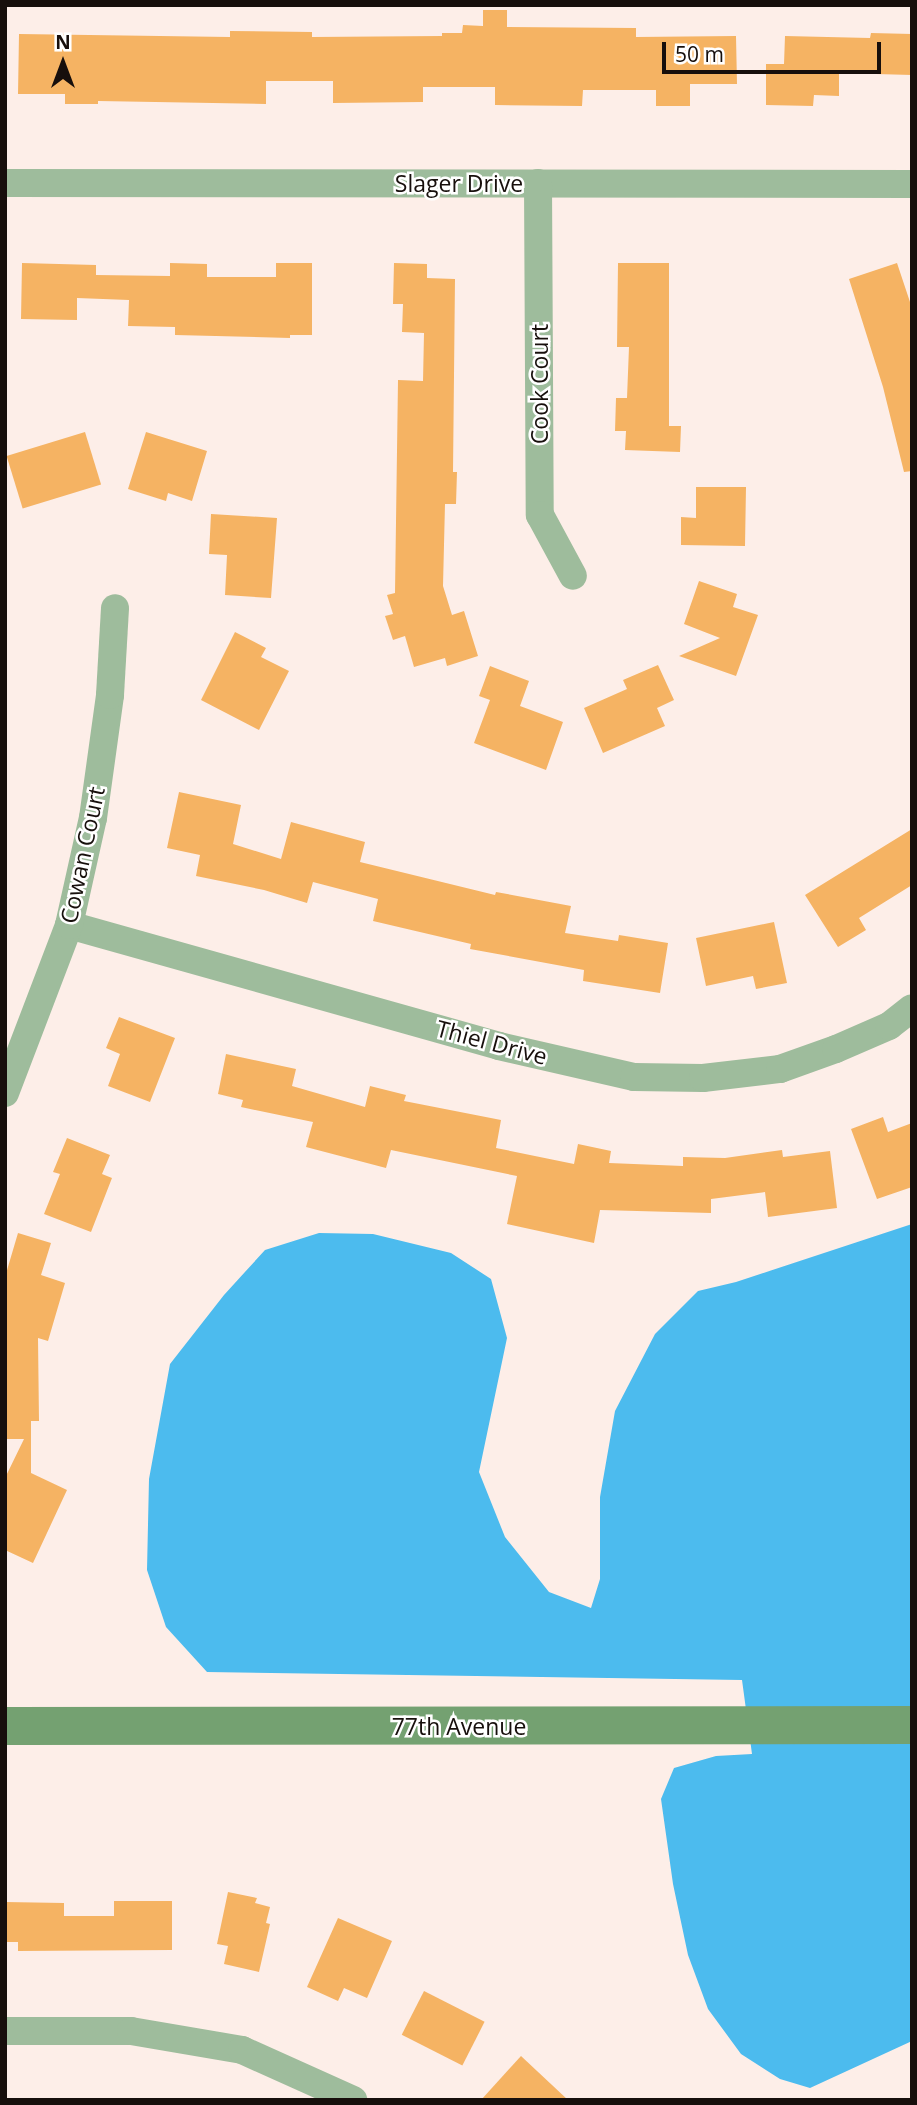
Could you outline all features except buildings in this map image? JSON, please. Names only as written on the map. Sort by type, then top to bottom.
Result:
[{"type":"street","name":"Slager Drive","points":[[5,183],[912,184]]},
{"type":"street","name":"Cook Court","points":[[538,183],[540,515],[573,576]]},
{"type":"street","name":"Cowan Court","points":[[5,1093],[69,925],[93,818],[110,695],[115,608]]},
{"type":"street","name":"Thiel Drive","points":[[69,925],[499,1046],[634,1077],[703,1079],[779,1069],[836,1049],[889,1026],[912,1008]]},
{"type":"street","name":"77th Avenue","points":[[5,1726],[912,1725]]},
{"type":"street","points":[[5,2031],[131,2031],[242,2050],[353,2100]]},
{"type":"water","points":[[912,1224],[912,2041],[810,2088],[780,2079],[741,2054],[708,2009],[688,1955],[673,1884],[661,1799],[674,1768],[716,1756],[752,1754],[742,1680],[207,1672],[166,1627],[147,1570],[149,1479],[170,1364],[224,1295],[265,1250],[319,1233],[373,1234],[451,1253],[491,1279],[507,1338],[479,1472],[505,1537],[549,1592],[591,1608],[600,1579],[600,1497],[615,1411],[655,1334],[698,1291],[736,1282]]}]
